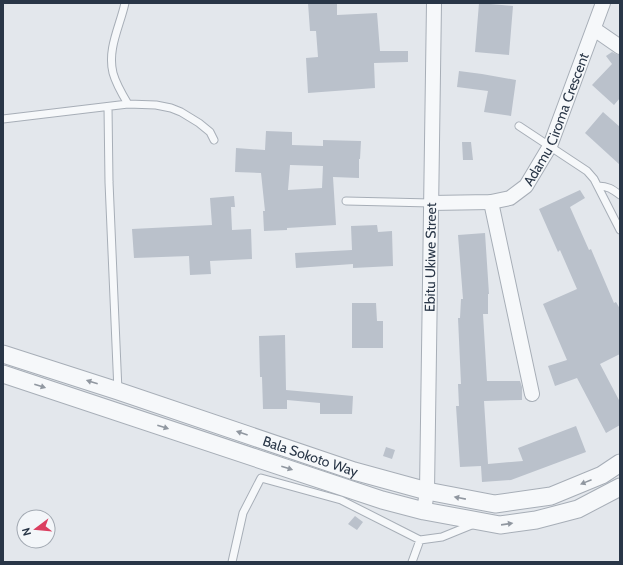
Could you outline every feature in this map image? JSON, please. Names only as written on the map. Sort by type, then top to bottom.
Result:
[{"type":"street","name":"Ebitu Ukiwe Street","points":[[424,511],[427,491],[434,3]]},
{"type":"street","name":"Adamu Ciroma Crescent","points":[[431,203],[491,202],[510,198],[526,186],[550,146],[603,3]]},
{"type":"street","points":[[594,29],[620,47]]},
{"type":"street","points":[[491,202],[532,394]]},
{"type":"street","name":"Bala Sokoto Way","points":[[4,354],[354,471],[427,491],[495,504],[551,496],[602,476],[620,463]]},
{"type":"street","name":"Bala Sokoto Way","points":[[3,374],[263,469],[424,511],[500,525],[536,520],[578,510],[620,487]]},
{"type":"lane","points":[[125,3],[112,46],[111,60],[113,73],[128,104]]},
{"type":"lane","points":[[3,119],[128,104],[156,105],[181,112],[210,132],[214,140]]},
{"type":"lane","points":[[108,107],[109,182],[118,391]]},
{"type":"lane","points":[[519,126],[587,171],[598,186],[620,230]]},
{"type":"lane","points":[[598,186],[605,186],[620,195]]},
{"type":"lane","points":[[346,201],[431,203]]},
{"type":"lane","points":[[232,562],[243,512],[263,469],[341,500],[420,540],[442,537],[479,521]]},
{"type":"lane","points":[[412,562],[420,540]]},
{"type":"building","points":[[308,3],[337,3],[337,15],[377,13],[380,51],[408,51],[408,62],[374,63],[375,88],[308,93],[306,58],[318,57],[316,31],[310,31]]},
{"type":"building","points":[[479,3],[513,6],[509,55],[475,52]]},
{"type":"building","points":[[612,52],[620,55],[620,98],[614,105],[592,85],[612,64],[606,56]]},
{"type":"building","points":[[459,71],[516,80],[511,116],[484,112],[488,91],[457,87]]},
{"type":"building","points":[[603,112],[620,127],[620,165],[585,133]]},
{"type":"building","points":[[266,131],[292,132],[292,145],[323,146],[323,140],[361,141],[359,178],[333,177],[336,225],[264,231],[263,211],[265,211],[261,173],[235,172],[236,148],[265,150]],"holes":[[[290,165],[323,166],[322,188],[288,190]]]},
{"type":"building","points":[[462,142],[471,142],[473,160],[463,160]]},
{"type":"building","points":[[580,190],[585,198],[570,207],[589,250],[591,249],[614,303],[616,302],[620,309],[620,354],[600,364],[620,402],[620,425],[606,433],[577,378],[555,386],[548,366],[567,360],[543,304],[577,289],[560,250],[558,252],[539,209]]},
{"type":"building","points":[[234,196],[235,207],[231,207],[232,230],[251,229],[252,259],[210,261],[211,274],[190,275],[189,256],[134,258],[132,229],[212,225],[210,198]]},
{"type":"building","points":[[377,225],[378,232],[392,231],[393,266],[353,268],[353,264],[296,268],[295,253],[352,250],[351,226]]},
{"type":"building","points":[[485,233],[489,294],[488,314],[483,314],[487,381],[520,381],[522,387],[522,400],[484,401],[488,464],[523,461],[518,448],[576,426],[586,452],[511,480],[482,482],[481,466],[460,467],[456,406],[459,406],[458,384],[461,384],[458,318],[460,318],[461,299],[463,299],[458,235]]},
{"type":"building","points":[[352,303],[376,303],[377,321],[383,321],[383,348],[352,348]]},
{"type":"building","points":[[285,335],[286,390],[353,396],[352,414],[320,414],[320,403],[287,400],[287,409],[263,409],[262,377],[260,377],[259,336]]},
{"type":"building","points":[[386,447],[395,450],[392,459],[383,456]]},
{"type":"building","points":[[355,516],[363,522],[357,530],[348,524]]}]
